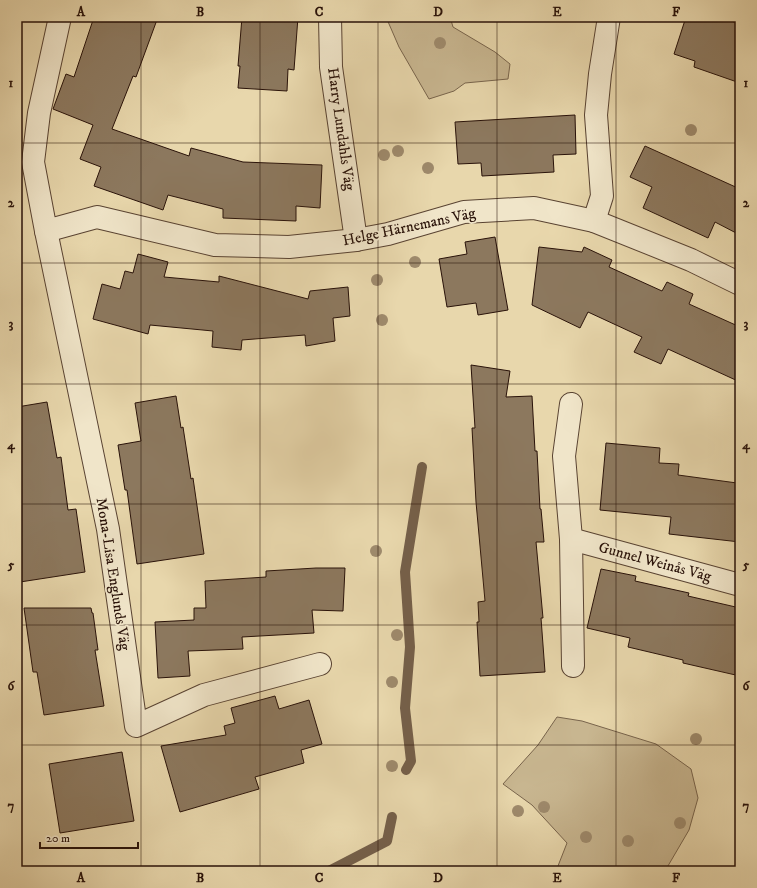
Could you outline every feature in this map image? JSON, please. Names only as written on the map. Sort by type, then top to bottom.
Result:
[{"type":"street","points":[[46,231],[33,162],[39,113],[60,17]]},
{"type":"street","name":"Harry Lundahls Väg","points":[[330,17],[331,67],[356,240]]},
{"type":"street","points":[[594,221],[602,196],[596,115],[608,17]]},
{"type":"street","name":"Helge Härnemans Väg","points":[[46,231],[97,217],[215,245],[289,247],[356,240],[388,234],[464,212],[534,208],[594,221],[692,260],[740,284]]},
{"type":"street","name":"Mona-Lisa Englunds Väg","points":[[46,231],[108,529],[136,726],[204,696],[320,664]]},
{"type":"street","points":[[571,404],[564,456],[571,539],[573,666]]},
{"type":"street","name":"Gunnel Weinås Väg","points":[[571,539],[740,584]]},
{"type":"shaded area","points":[[386,17],[450,17],[453,27],[495,52],[510,64],[508,79],[465,83],[454,91],[429,99],[399,47]]},
{"type":"shaded area","points":[[557,717],[582,721],[656,744],[691,769],[698,798],[689,830],[665,871],[556,871],[567,843],[532,805],[503,784],[538,745]]},
{"type":"building","points":[[94,17],[158,17],[136,77],[133,76],[112,129],[189,156],[191,148],[243,162],[322,165],[320,208],[296,206],[296,221],[223,218],[223,209],[168,195],[163,210],[94,186],[101,167],[80,159],[93,125],[53,109],[66,74],[74,77]]},
{"type":"building","points":[[242,17],[298,17],[294,70],[288,69],[287,91],[238,88],[240,66],[238,66]]},
{"type":"building","points":[[686,17],[719,17],[740,24],[740,83],[694,67],[695,61],[674,54]]},
{"type":"building","points":[[575,115],[576,154],[553,155],[554,172],[482,176],[481,163],[458,164],[455,122]]},
{"type":"building","points":[[645,146],[740,189],[740,235],[715,222],[708,238],[643,208],[652,187],[630,177]]},
{"type":"building","points":[[495,237],[508,310],[478,315],[476,303],[447,307],[439,259],[467,254],[465,242]]},
{"type":"building","points":[[539,247],[582,252],[584,247],[612,260],[609,267],[662,291],[667,282],[693,294],[689,304],[740,327],[740,382],[668,349],[661,364],[634,352],[642,337],[588,312],[580,328],[532,305]]},
{"type":"building","points":[[138,254],[168,262],[164,277],[219,282],[219,276],[308,299],[310,291],[348,287],[350,316],[333,318],[335,341],[306,346],[305,335],[242,340],[241,350],[212,347],[213,331],[150,325],[148,334],[93,319],[102,284],[120,289],[125,271],[133,273]]},
{"type":"building","points":[[471,365],[510,371],[506,397],[532,396],[535,451],[537,451],[540,509],[544,542],[536,542],[543,618],[541,618],[545,672],[480,676],[477,622],[479,622],[478,602],[485,601],[476,502],[472,428],[475,428]]},
{"type":"building","points":[[176,396],[181,428],[183,427],[191,479],[193,478],[204,554],[137,564],[127,490],[125,490],[118,445],[141,441],[135,403]]},
{"type":"building","points":[[47,402],[57,458],[61,457],[68,510],[76,509],[85,572],[20,582],[17,565],[17,407]]},
{"type":"building","points":[[606,443],[660,448],[659,463],[679,464],[678,475],[737,483],[736,496],[740,496],[740,542],[669,534],[671,517],[600,510]]},
{"type":"building","points":[[345,568],[343,611],[312,610],[314,633],[242,637],[243,649],[188,651],[190,676],[158,678],[155,622],[194,620],[194,608],[206,608],[205,581],[266,577],[266,571]]},
{"type":"building","points":[[601,569],[636,576],[635,581],[689,593],[688,596],[740,608],[740,676],[683,663],[683,660],[628,647],[630,638],[587,628]]},
{"type":"building","points":[[24,608],[91,608],[98,650],[95,650],[104,706],[44,715],[37,672],[33,672]]},
{"type":"building","points":[[275,696],[279,709],[309,700],[322,744],[301,750],[304,763],[255,777],[259,789],[180,812],[161,746],[226,735],[224,726],[235,723],[231,708]]},
{"type":"building","points":[[122,752],[134,821],[60,833],[49,764]]},
{"type":"waterway","points":[[406,770],[411,761],[405,708],[410,647],[405,572],[422,467]]},
{"type":"waterway","points":[[329,871],[387,841],[392,817]]}]
